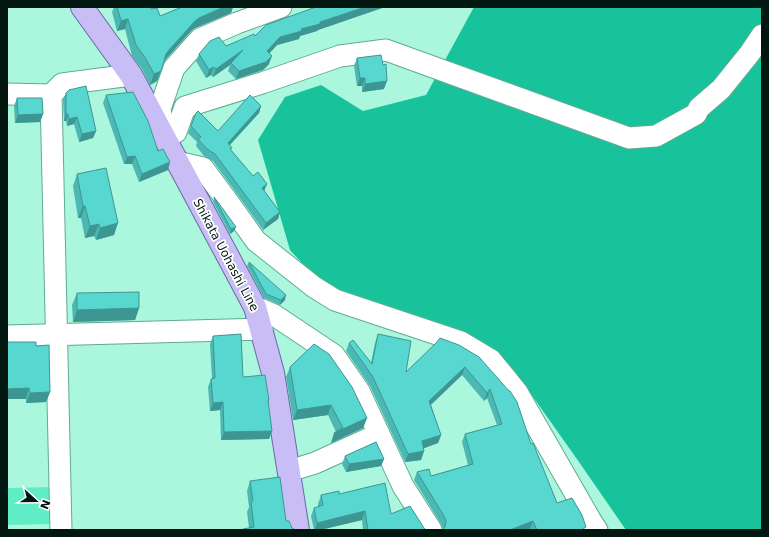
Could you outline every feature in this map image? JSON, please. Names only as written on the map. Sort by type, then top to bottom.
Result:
[{"type":"main road","name":"Shikata Uohashi Line","points":[[82,7],[131,75],[255,308],[273,373],[298,530]]},
{"type":"street","points":[[281,7],[237,23],[200,39],[174,68],[160,110],[164,137],[176,132],[185,107],[262,83],[340,56],[386,50],[628,138],[656,136],[696,114],[699,108],[720,89],[750,53],[762,35]]},
{"type":"street","points":[[7,94],[51,95],[62,84],[131,75]]},
{"type":"street","points":[[51,95],[61,530]]},
{"type":"street","points":[[177,162],[203,168],[256,241],[314,287],[335,300],[461,342],[491,360],[517,392],[597,530]]},
{"type":"street","points":[[255,308],[274,315],[334,355],[359,390],[403,486],[431,530]]},
{"type":"street","points":[[388,317],[404,331],[432,348]]},
{"type":"street","points":[[7,336],[262,329]]},
{"type":"street","points":[[289,471],[315,463],[379,434]]},
{"type":"green space","points":[[474,7],[762,7],[762,530],[626,530],[514,370],[462,335],[322,285],[290,250],[258,140],[285,97],[321,85],[363,111],[426,95]]},
{"type":"green space","points":[[54,487],[55,524],[7,525],[7,488]]},
{"type":"building","points":[[117,7],[157,8],[160,16],[182,7],[224,7],[195,21],[166,54],[161,71],[154,74],[136,45],[128,19],[121,21]]},
{"type":"building","points":[[316,7],[365,7],[320,22],[320,24],[301,29],[302,31],[280,37],[267,51],[272,56],[266,62],[239,71],[231,63],[243,50],[216,69],[213,67],[209,70],[199,54],[210,41],[219,37],[226,46],[254,34],[255,36],[266,25]]},
{"type":"building","points":[[381,55],[383,65],[386,64],[387,81],[365,84],[365,78],[360,78],[357,58]]},
{"type":"building","points":[[86,86],[96,131],[82,134],[77,117],[69,119],[68,114],[66,114],[66,93],[69,90]]},
{"type":"building","points":[[133,92],[148,121],[158,151],[163,149],[170,162],[142,174],[135,156],[127,157],[106,95]]},
{"type":"building","points":[[250,95],[261,106],[228,143],[232,148],[230,149],[253,176],[258,172],[267,184],[262,188],[280,212],[266,223],[215,154],[207,149],[198,139],[201,137],[191,126],[198,111],[218,131]]},
{"type":"building","points":[[17,98],[42,98],[43,114],[18,115]]},
{"type":"building","points":[[106,168],[118,223],[100,228],[99,224],[90,226],[85,206],[83,206],[77,174]]},
{"type":"building","points":[[214,197],[223,209],[236,227],[231,229]]},
{"type":"building","points":[[249,262],[286,295],[281,300],[266,294]]},
{"type":"building","points":[[139,292],[139,308],[77,310],[77,293]]},
{"type":"building","points":[[241,334],[243,377],[265,375],[272,431],[224,432],[223,402],[213,403],[211,379],[215,378],[213,336]]},
{"type":"building","points":[[378,334],[411,341],[406,372],[440,338],[459,345],[479,357],[510,391],[517,402],[531,444],[533,443],[557,503],[572,498],[582,515],[586,527],[583,530],[537,530],[533,521],[510,530],[442,530],[445,527],[446,521],[444,516],[417,472],[429,469],[431,476],[473,464],[465,434],[502,424],[490,389],[487,393],[465,367],[429,401],[441,435],[422,441],[424,451],[408,454],[373,377],[349,343],[353,340],[372,364]]},
{"type":"building","points":[[7,342],[36,342],[36,346],[49,345],[50,392],[30,393],[29,388],[7,389]]},
{"type":"building","points":[[314,344],[329,354],[352,387],[367,418],[334,433],[343,428],[331,405],[297,410],[290,367]]},
{"type":"building","points":[[376,442],[384,459],[349,464],[345,456]]},
{"type":"building","points":[[280,477],[286,521],[289,521],[292,528],[295,530],[243,530],[254,527],[251,502],[253,501],[250,481]]},
{"type":"building","points":[[385,483],[391,514],[410,506],[426,530],[368,530],[365,511],[317,523],[314,508],[323,505],[321,495],[339,491],[339,494]]}]
